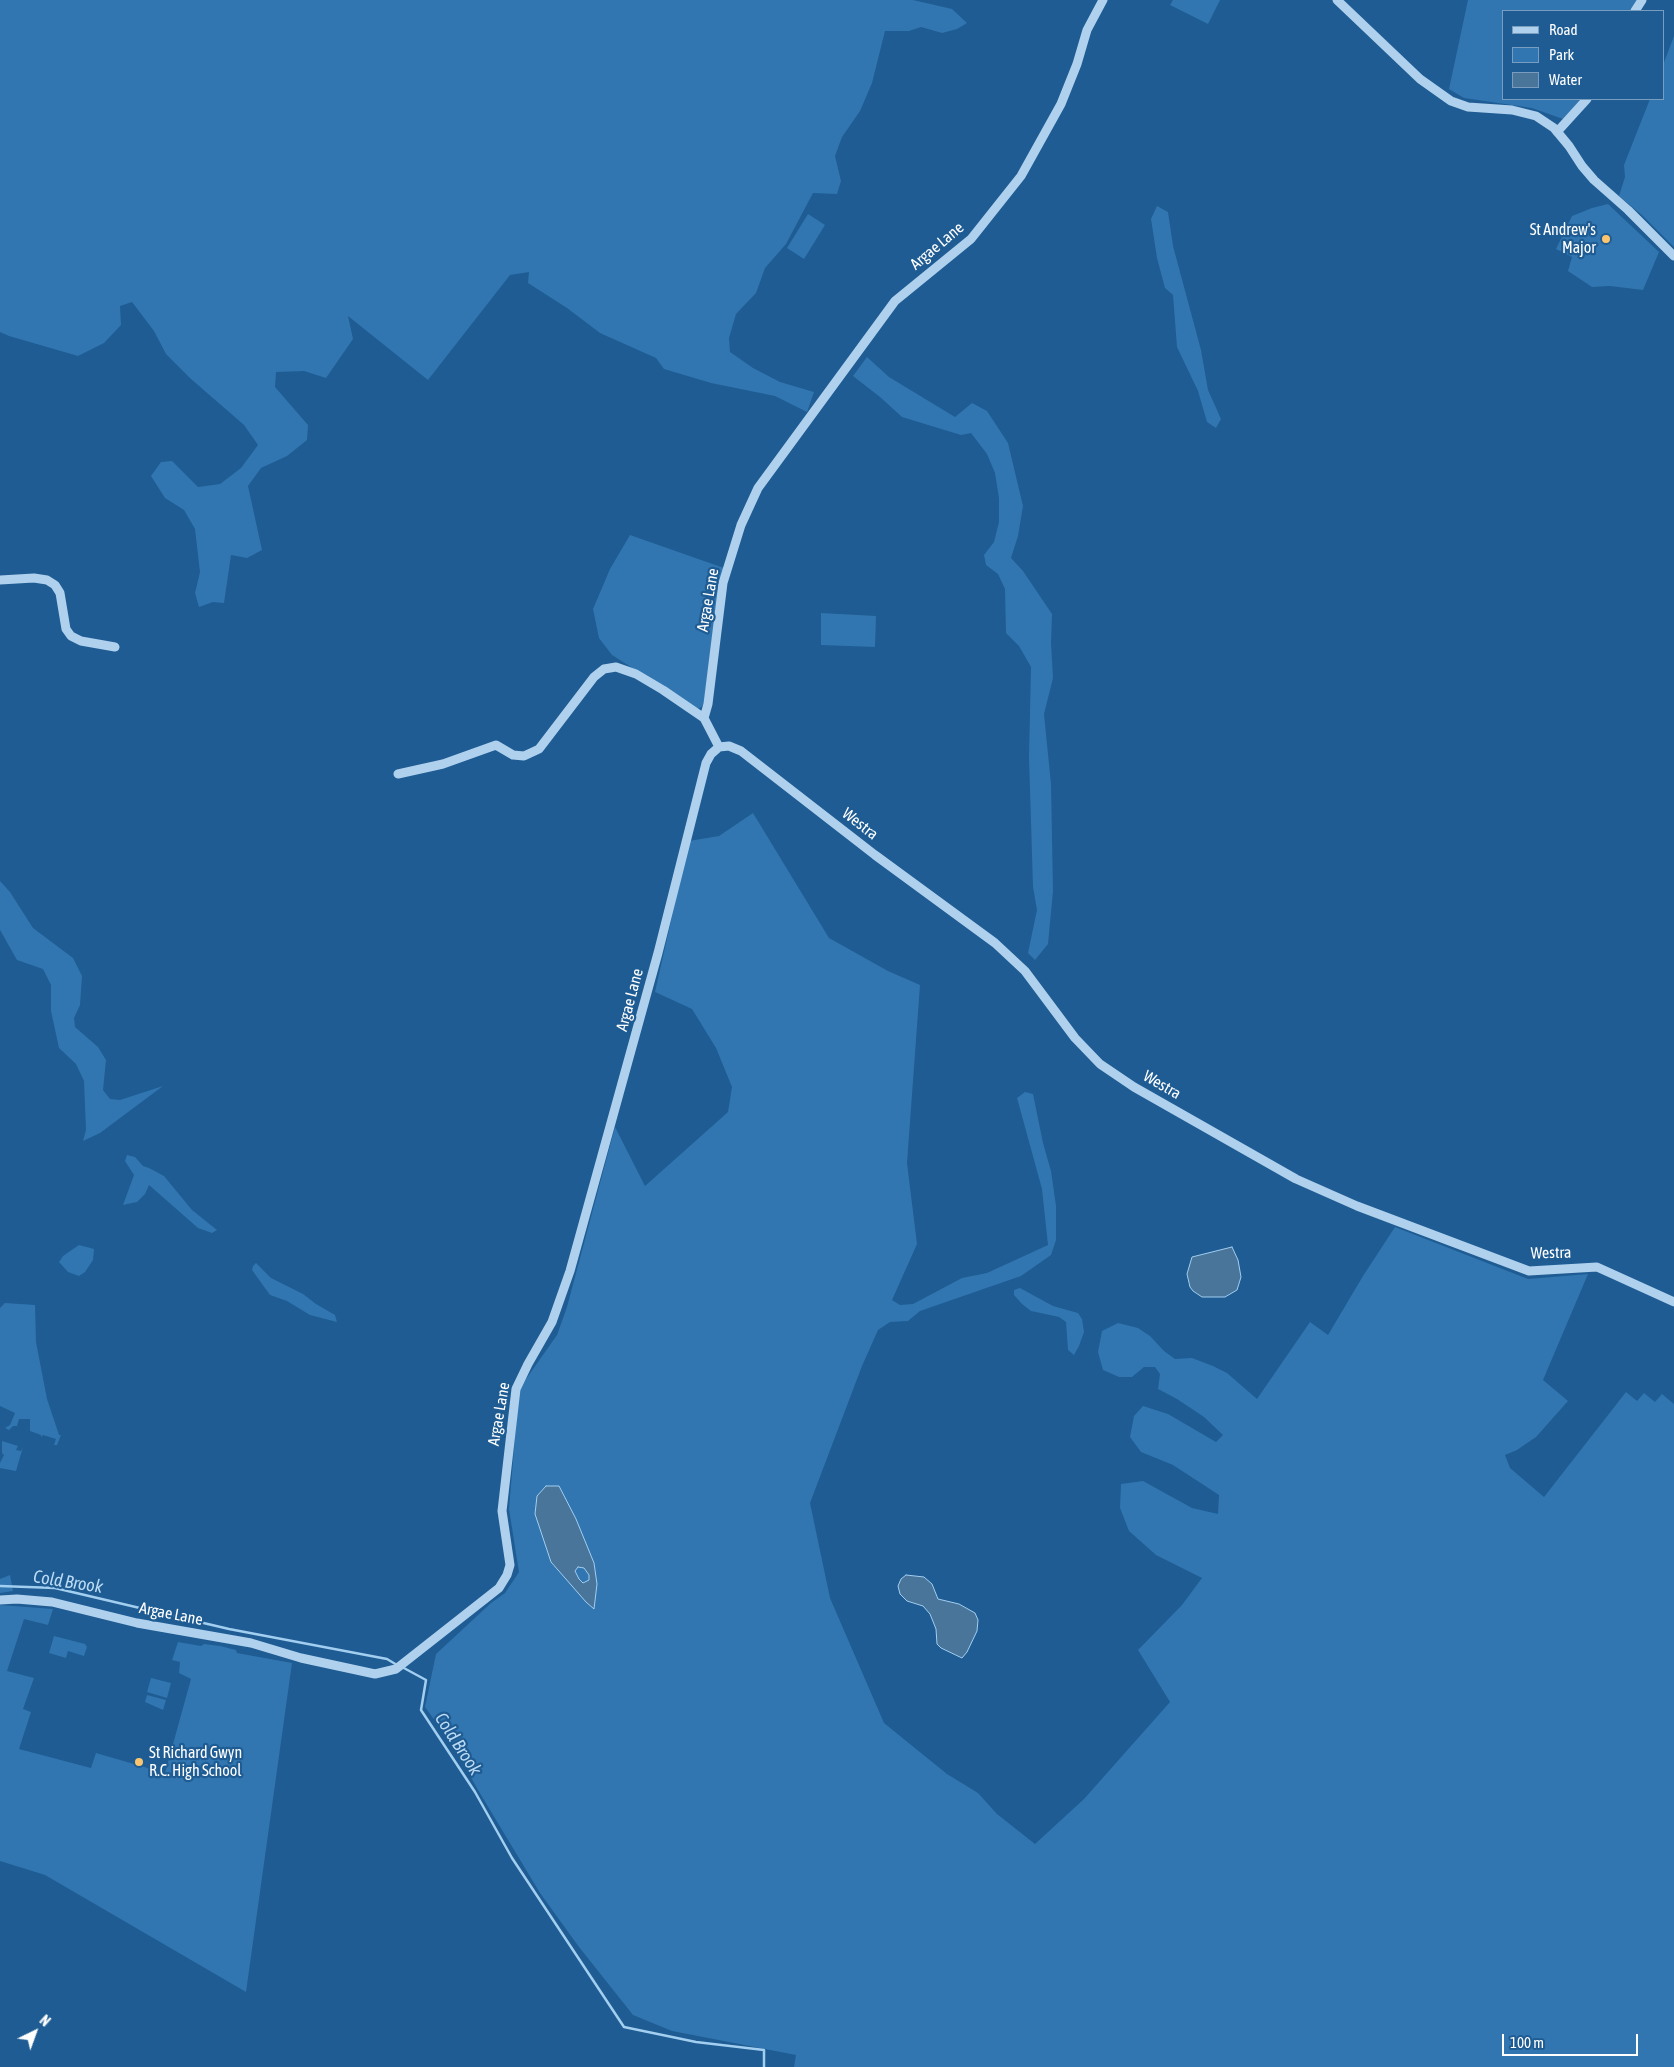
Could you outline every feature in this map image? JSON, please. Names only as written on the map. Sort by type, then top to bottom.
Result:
[{"type":"street","name":"Argae Lane","points":[[704,718],[708,704],[723,583],[741,525],[758,488],[895,301],[971,239],[1021,176],[1061,104],[1077,64],[1087,30],[1103,0]]},
{"type":"street","points":[[1336,0],[1435,91],[1468,107],[1512,110],[1536,116],[1557,132],[1594,180],[1628,210],[1674,256]]},
{"type":"street","points":[[1557,132],[1586,100]]},
{"type":"street","points":[[0,580],[34,578],[47,580],[55,585],[60,593],[66,629],[71,636],[81,641],[115,648]]},
{"type":"street","points":[[398,774],[443,764],[496,745],[513,755],[524,756],[539,749],[594,677],[604,668],[616,667],[636,674],[704,718],[719,747]]},
{"type":"street","name":"Westra","points":[[719,747],[729,746],[741,751],[875,855],[995,943],[1025,971],[1075,1038],[1100,1064],[1134,1087],[1296,1179],[1357,1206],[1529,1271],[1597,1268],[1674,1302]]},
{"type":"street","name":"Argae Lane","points":[[0,1600],[17,1599],[52,1602],[137,1622],[251,1643],[301,1658],[375,1674],[399,1666],[499,1588],[507,1575],[510,1565],[502,1510],[516,1389],[552,1322],[570,1271],[658,953],[706,763],[711,754],[719,747]]},
{"type":"green space","points":[[0,0],[913,0],[952,9],[967,23],[957,29],[942,33],[921,27],[909,31],[885,31],[872,83],[860,111],[842,137],[835,156],[841,181],[837,194],[813,193],[786,244],[765,268],[756,293],[736,314],[729,338],[730,352],[753,368],[780,382],[814,392],[807,412],[775,396],[711,383],[664,369],[656,358],[600,333],[567,308],[528,283],[529,272],[510,275],[428,380],[348,316],[353,339],[326,378],[304,371],[276,372],[275,387],[308,425],[307,440],[287,456],[261,468],[248,486],[262,550],[247,558],[231,555],[224,603],[213,602],[199,607],[195,593],[200,572],[195,529],[184,510],[165,498],[151,476],[161,462],[172,461],[198,487],[220,484],[241,468],[258,445],[244,425],[191,379],[166,354],[154,331],[132,302],[120,306],[121,325],[104,343],[78,356],[0,332]]},
{"type":"green space","points":[[1173,0],[1220,0],[1208,24],[1170,5]]},
{"type":"green space","points":[[1468,0],[1639,0],[1634,10],[1502,10],[1502,100],[1581,100],[1563,119],[1532,108],[1464,98],[1449,89]]},
{"type":"green space","points":[[1674,36],[1674,247],[1643,216],[1619,196],[1625,177],[1624,165],[1650,100],[1664,100],[1664,62]]},
{"type":"green space","points":[[1608,204],[1659,252],[1643,290],[1610,286],[1592,287],[1568,271],[1572,257],[1556,249],[1572,216]]},
{"type":"green space","points":[[1157,206],[1168,212],[1173,246],[1201,350],[1208,390],[1221,419],[1216,428],[1207,422],[1198,391],[1177,347],[1173,295],[1165,288],[1157,258],[1151,219]]},
{"type":"green space","points":[[808,214],[825,225],[804,259],[787,248]]},
{"type":"green space","points":[[867,357],[889,377],[955,417],[972,403],[987,411],[1008,443],[1023,506],[1018,536],[1011,558],[1023,571],[1052,614],[1053,678],[1044,714],[1051,784],[1053,891],[1048,944],[1035,960],[1028,953],[1037,910],[1033,887],[1029,757],[1031,667],[1019,646],[1006,633],[1005,589],[998,574],[986,565],[984,555],[994,542],[999,522],[999,498],[995,473],[987,454],[971,433],[961,435],[902,417],[853,376]]},
{"type":"green space","points":[[630,535],[724,568],[715,612],[704,704],[700,708],[697,709],[612,655],[599,638],[593,609],[610,569]]},
{"type":"green space","points":[[821,613],[876,616],[875,647],[821,645]]},
{"type":"green space","points":[[753,813],[829,938],[888,971],[920,985],[907,1163],[917,1244],[892,1300],[900,1305],[913,1304],[962,1278],[987,1273],[1048,1245],[1042,1189],[1017,1098],[1025,1092],[1033,1094],[1051,1171],[1056,1206],[1056,1240],[1051,1255],[1021,1276],[920,1311],[908,1321],[890,1322],[878,1330],[862,1366],[810,1503],[830,1598],[884,1723],[947,1774],[978,1793],[997,1814],[1035,1844],[1084,1799],[1170,1702],[1138,1650],[1182,1605],[1202,1578],[1156,1555],[1129,1531],[1120,1508],[1121,1484],[1143,1481],[1192,1508],[1218,1514],[1219,1495],[1173,1465],[1141,1452],[1130,1437],[1134,1416],[1143,1406],[1168,1414],[1216,1442],[1223,1435],[1204,1417],[1158,1389],[1160,1374],[1155,1367],[1144,1367],[1132,1377],[1119,1377],[1103,1370],[1098,1352],[1102,1331],[1118,1323],[1138,1328],[1150,1336],[1164,1351],[1175,1359],[1192,1358],[1213,1366],[1227,1373],[1257,1399],[1310,1322],[1328,1335],[1395,1227],[1528,1279],[1588,1274],[1543,1380],[1568,1401],[1536,1437],[1517,1450],[1505,1455],[1510,1468],[1544,1497],[1626,1392],[1637,1401],[1644,1393],[1655,1402],[1662,1394],[1674,1404],[1674,2067],[794,2067],[796,2055],[672,2031],[633,2015],[579,1947],[540,1893],[454,1747],[425,1707],[436,1654],[491,1603],[505,1593],[519,1572],[509,1509],[519,1389],[557,1335],[567,1307],[615,1127],[645,1186],[728,1112],[732,1087],[716,1048],[692,1009],[655,992],[689,841],[719,836]]},
{"type":"green space","points":[[0,881],[10,892],[33,928],[73,958],[82,976],[80,1005],[74,1018],[75,1027],[98,1047],[106,1060],[103,1090],[110,1099],[120,1100],[163,1086],[100,1133],[83,1141],[86,1130],[84,1081],[76,1064],[59,1048],[51,1011],[51,985],[43,969],[17,960],[0,930]]},
{"type":"green space","points":[[127,1155],[135,1157],[143,1166],[164,1176],[192,1210],[217,1230],[212,1233],[198,1228],[149,1185],[145,1194],[137,1202],[123,1205],[134,1175],[125,1161]]},
{"type":"green space","points":[[79,1245],[94,1249],[93,1260],[85,1272],[79,1276],[68,1272],[59,1262],[63,1256]]},
{"type":"green space","points":[[256,1263],[271,1278],[303,1294],[335,1315],[337,1322],[310,1315],[287,1301],[270,1295],[252,1270]]},
{"type":"green space","points":[[1020,1288],[1053,1306],[1078,1313],[1082,1319],[1084,1332],[1074,1355],[1068,1350],[1066,1322],[1059,1317],[1031,1311],[1014,1295],[1014,1290]]},
{"type":"green space","points":[[5,1303],[35,1305],[36,1342],[47,1399],[59,1435],[61,1435],[57,1445],[54,1445],[56,1439],[43,1435],[41,1437],[41,1435],[30,1431],[30,1419],[19,1419],[17,1426],[13,1426],[9,1430],[5,1428],[10,1425],[15,1413],[0,1406],[0,1308]]},
{"type":"green space","points":[[2,1441],[18,1446],[16,1450],[21,1451],[23,1447],[16,1471],[0,1468],[4,1455],[2,1453]]},
{"type":"green space","points":[[10,1575],[13,1591],[0,1593],[0,1579]]},
{"type":"green space","name":"St Richard Gwyn R.C. High School","points":[[0,1605],[53,1609],[48,1625],[24,1619],[7,1671],[34,1678],[23,1709],[31,1712],[19,1749],[91,1768],[96,1753],[165,1773],[191,1679],[179,1673],[180,1662],[172,1660],[178,1642],[201,1646],[204,1644],[220,1646],[236,1650],[237,1653],[292,1663],[246,1992],[45,1875],[0,1861]]},
{"type":"green space","points":[[54,1636],[85,1644],[87,1647],[84,1656],[68,1651],[66,1658],[49,1653]]},
{"type":"green space","points":[[151,1678],[171,1683],[167,1698],[147,1692]]},
{"type":"green space","points":[[147,1695],[166,1700],[163,1710],[145,1702]]},
{"type":"water","points":[[1232,1247],[1238,1260],[1241,1277],[1237,1290],[1225,1297],[1202,1297],[1193,1291],[1187,1274],[1192,1257]]},
{"type":"water","points":[[546,1486],[559,1486],[576,1519],[594,1563],[597,1584],[594,1609],[551,1562],[535,1514],[537,1496]],"holes":[[[578,1567],[584,1568],[589,1575],[589,1580],[583,1583],[575,1571]]]},
{"type":"water","points":[[906,1575],[924,1577],[932,1584],[938,1599],[959,1604],[975,1613],[978,1620],[977,1631],[962,1658],[941,1648],[937,1644],[936,1629],[930,1614],[923,1606],[907,1601],[900,1594],[898,1586],[901,1579]]},
{"type":"waterway","name":"Cold Brook","points":[[0,1586],[55,1588],[229,1629],[387,1659],[397,1665]]},
{"type":"waterway","name":"Cold Brook","points":[[402,1667],[426,1680],[421,1710],[475,1792],[512,1858],[624,2027],[696,2042],[764,2050],[764,2067]]},
{"type":"place","name":"St Andrew's Major","points":[[1606,239]]},
{"type":"place","name":"St Richard Gwyn R.C. High School","points":[[139,1762]]}]
